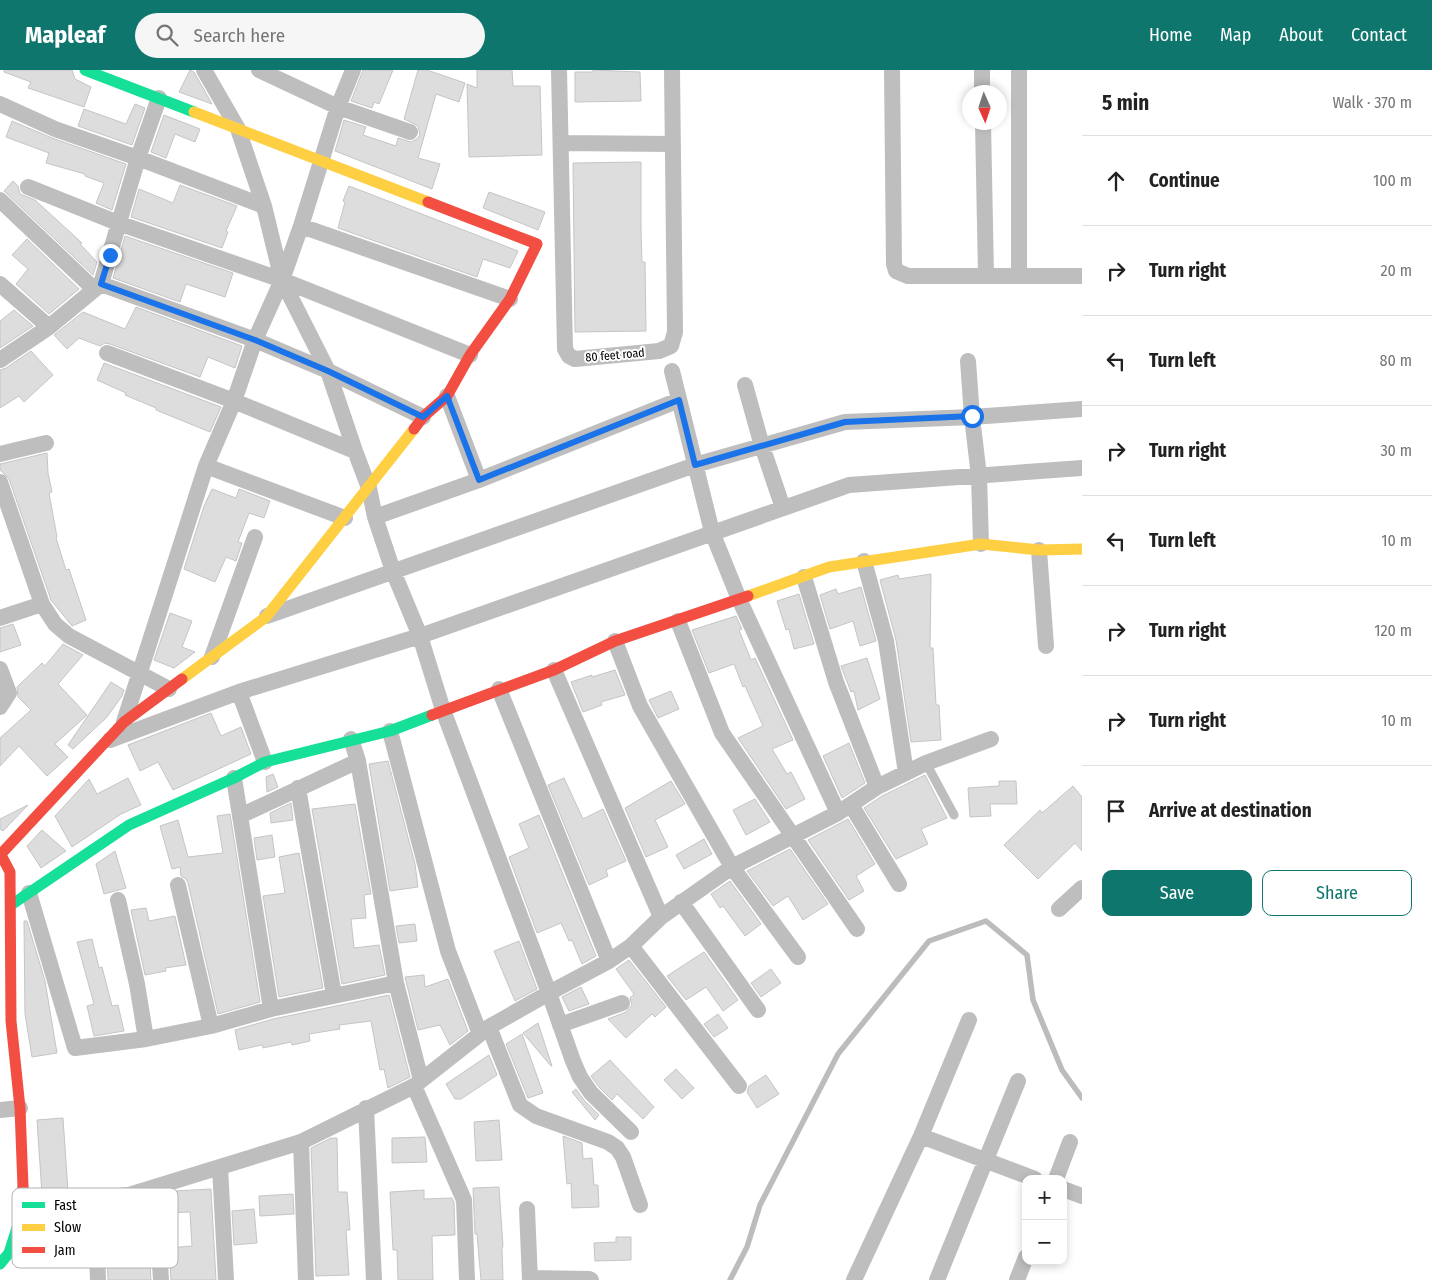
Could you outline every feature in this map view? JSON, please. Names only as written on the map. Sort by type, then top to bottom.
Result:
[{"type":"street","points":[[23,1188],[20,1108],[11,1020],[10,872],[1,853],[124,722],[266,616],[369,488],[423,417],[447,396],[470,355],[510,299],[537,244],[85,70]]},
{"type":"street","points":[[204,70],[238,129],[264,206],[282,280],[328,371],[354,451],[369,488],[375,517],[393,571],[420,636],[443,710],[580,1077],[591,1093],[631,1132]]},
{"type":"street","points":[[258,70],[338,107],[410,132]]},
{"type":"street","points":[[124,722],[206,466],[234,401],[255,340],[282,280],[302,226],[338,107],[353,70]]},
{"type":"street","name":"80 feet road","points":[[559,70],[565,350],[568,356],[575,359],[660,351],[671,346],[676,332],[672,70]]},
{"type":"street","points":[[892,70],[894,264],[896,271],[908,276],[1082,276]]},
{"type":"street","points":[[982,70],[982,85]]},
{"type":"street","points":[[1019,70],[1019,276]]},
{"type":"street","points":[[0,360],[48,328],[98,287],[138,158],[159,98]]},
{"type":"street","points":[[0,104],[55,128],[264,206]]},
{"type":"street","points":[[983,130],[986,276]]},
{"type":"street","points":[[560,143],[673,144]]},
{"type":"street","points":[[28,187],[118,223],[282,280],[470,355]]},
{"type":"street","points":[[0,200],[98,287],[255,340],[328,371],[423,417]]},
{"type":"street","points":[[302,226],[510,299]]},
{"type":"street","points":[[0,284],[48,328]]},
{"type":"street","points":[[107,352],[234,401],[354,451]]},
{"type":"street","points":[[968,361],[979,476],[981,544]]},
{"type":"street","points":[[672,371],[712,532],[739,599],[845,809],[900,884]]},
{"type":"street","points":[[745,385],[762,446],[783,508]]},
{"type":"street","points":[[447,396],[479,480]]},
{"type":"street","points":[[375,517],[479,480],[679,400]]},
{"type":"street","points":[[266,616],[695,465],[845,422],[1082,408]]},
{"type":"street","points":[[0,454],[46,443]]},
{"type":"street","points":[[206,466],[345,518]]},
{"type":"street","points":[[105,742],[239,692],[420,636],[849,485],[1082,468]]},
{"type":"street","points":[[0,482],[42,604],[55,624],[69,636],[168,689]]},
{"type":"street","points":[[212,658],[255,536]]},
{"type":"street","points":[[11,905],[129,826],[266,762],[390,730],[554,670],[615,641],[829,567],[981,544],[1039,550],[1082,548]]},
{"type":"street","points":[[1039,550],[1046,646]]},
{"type":"street","points":[[864,561],[886,641],[906,772]]},
{"type":"street","points":[[804,577],[836,682],[877,787]]},
{"type":"street","points":[[0,618],[42,604]]},
{"type":"street","points":[[678,620],[722,734],[857,929]]},
{"type":"street","points":[[615,641],[640,706],[732,867],[798,957]]},
{"type":"street","points":[[0,669],[9,693],[0,707]]},
{"type":"street","points":[[554,670],[661,917]]},
{"type":"street","points":[[498,689],[609,962]]},
{"type":"street","points":[[239,692],[266,762]]},
{"type":"street","points":[[390,730],[448,950],[520,1105],[536,1116],[608,1142],[617,1148],[623,1157],[640,1205]]},
{"type":"street","points":[[351,739],[358,761],[396,983],[418,1083],[464,1200],[466,1280]]},
{"type":"street","points":[[152,1188],[301,1142],[418,1083],[485,1031],[549,993],[609,962],[631,946],[661,917],[732,867],[845,809],[877,787],[906,772],[990,739]]},
{"type":"street","points":[[240,816],[358,761]]},
{"type":"street","points":[[234,778],[271,1009]]},
{"type":"street","points":[[298,788],[334,995]]},
{"type":"street","points":[[178,885],[211,1026]]},
{"type":"street","points":[[1059,909],[1082,888]]},
{"type":"street","points":[[29,892],[75,1048],[146,1039],[211,1026],[271,1009],[396,983]]},
{"type":"street","points":[[118,900],[137,984],[146,1039]]},
{"type":"street","points":[[681,902],[758,1010]]},
{"type":"street","points":[[631,946],[739,1086]]},
{"type":"street","points":[[560,1025],[622,1003]]},
{"type":"street","points":[[854,1280],[921,1136],[969,1020]]},
{"type":"street","points":[[937,1280],[1018,1081]]},
{"type":"street","points":[[0,1110],[20,1108]]},
{"type":"street","points":[[366,1108],[374,1280]]},
{"type":"street","points":[[921,1136],[1025,1175]]},
{"type":"street","points":[[301,1142],[306,1280]]},
{"type":"street","points":[[1058,1175],[1070,1142]]},
{"type":"street","points":[[220,1167],[226,1280]]},
{"type":"street","points":[[1067,1190],[1082,1196]]},
{"type":"street","points":[[527,1209],[530,1279],[590,1278],[591,1280]]},
{"type":"street","points":[[0,1264],[9,1253],[12,1244]]},
{"type":"street","points":[[1017,1280],[1023,1265]]},
{"type":"lane","points":[[926,763],[954,815]]},
{"type":"building","points":[[4,70],[72,70],[75,79],[91,87],[84,107],[28,88],[31,82],[4,72]]},
{"type":"building","points":[[190,70],[194,72],[212,104],[179,92]]},
{"type":"building","points":[[363,70],[393,70],[379,104],[374,102],[372,108],[351,101]]},
{"type":"building","points":[[418,70],[427,70],[465,83],[459,102],[436,94],[418,158],[440,164],[432,189],[335,151],[344,120],[366,127],[363,135],[396,146],[398,138],[411,142],[417,139],[420,135],[418,126],[404,119]]},
{"type":"building","points":[[477,70],[512,70],[513,86],[540,86],[542,155],[469,157],[467,84],[477,88]]},
{"type":"building","points":[[593,70],[640,72],[641,101],[575,102],[575,72],[593,72]]},
{"type":"building","points":[[135,104],[145,108],[132,145],[78,126],[84,109],[126,124]]},
{"type":"building","points":[[164,115],[200,129],[195,142],[175,134],[166,158],[151,152]]},
{"type":"building","points":[[12,121],[52,138],[126,164],[112,210],[96,203],[104,183],[85,176],[85,174],[46,163],[49,153],[6,137]]},
{"type":"building","points":[[641,162],[641,229],[642,262],[645,262],[646,331],[575,332],[573,163]]},
{"type":"building","points":[[13,181],[18,186],[20,194],[35,200],[82,243],[80,244],[97,262],[93,275],[4,191]]},
{"type":"building","points":[[180,185],[237,206],[226,231],[228,232],[222,248],[131,217],[139,189],[173,203]]},
{"type":"building","points":[[349,186],[518,251],[510,268],[483,259],[477,277],[338,228],[345,202],[343,201]]},
{"type":"building","points":[[489,192],[545,212],[538,230],[483,208]]},
{"type":"building","points":[[125,236],[233,273],[225,297],[186,284],[180,302],[113,278]]},
{"type":"building","points":[[27,239],[79,289],[49,314],[16,284],[28,269],[12,255]]},
{"type":"building","points":[[136,307],[242,346],[235,368],[208,357],[200,377],[110,344],[105,343],[100,346],[79,338],[67,349],[54,335],[83,312],[125,329]]},
{"type":"building","points":[[14,310],[33,326],[0,348],[0,321]]},
{"type":"building","points":[[31,351],[53,375],[24,402],[19,396],[0,408],[0,370]]},
{"type":"building","points":[[104,363],[221,407],[210,432],[156,410],[156,408],[125,395],[126,393],[97,380]]},
{"type":"building","points":[[47,453],[48,473],[52,492],[49,493],[56,538],[66,570],[69,569],[86,620],[72,626],[51,600],[9,479],[0,470],[0,464]]},
{"type":"building","points":[[212,489],[236,498],[239,489],[270,501],[264,518],[249,513],[238,542],[242,543],[236,561],[226,557],[215,582],[184,569],[204,506]]},
{"type":"building","points":[[931,574],[930,648],[933,648],[936,705],[939,705],[941,740],[911,742],[896,640],[880,580],[898,575],[899,579]]},
{"type":"building","points":[[861,587],[876,641],[860,646],[853,621],[830,629],[820,595],[836,589],[838,594]]},
{"type":"building","points":[[799,594],[814,644],[794,649],[789,629],[786,630],[777,601]]},
{"type":"building","points":[[170,613],[192,621],[182,647],[195,652],[174,668],[154,660]]},
{"type":"building","points":[[736,616],[742,629],[739,630],[751,660],[755,658],[793,740],[772,749],[787,774],[791,772],[805,799],[786,809],[738,738],[763,726],[745,686],[743,687],[734,664],[709,673],[692,630]]},
{"type":"building","points":[[13,624],[21,645],[0,652],[0,628]]},
{"type":"building","points":[[63,644],[83,655],[58,684],[87,715],[55,744],[68,757],[47,776],[19,746],[0,766],[0,738],[31,710],[18,697],[17,687],[42,663],[45,666]]},
{"type":"building","points":[[867,658],[880,699],[858,710],[854,691],[851,692],[841,666]]},
{"type":"building","points":[[615,670],[625,695],[601,702],[602,705],[583,712],[571,682]]},
{"type":"building","points":[[111,682],[124,690],[122,696],[107,717],[73,749],[68,745]]},
{"type":"building","points":[[671,691],[679,709],[658,718],[649,700]]},
{"type":"building","points":[[211,713],[221,736],[241,727],[251,754],[173,790],[158,762],[140,771],[128,745]]},
{"type":"building","points":[[849,743],[865,783],[842,798],[823,756]]},
{"type":"building","points":[[388,761],[415,864],[418,887],[390,891],[369,764]]},
{"type":"building","points":[[273,774],[278,787],[267,792],[266,777]]},
{"type":"building","points":[[925,775],[947,818],[921,829],[928,844],[896,859],[864,808],[882,796]]},
{"type":"building","points":[[128,778],[141,805],[121,814],[72,847],[55,816],[89,779],[97,794]]},
{"type":"building","points":[[564,778],[583,819],[603,809],[626,861],[606,870],[608,876],[589,885],[548,785]]},
{"type":"building","points":[[671,781],[685,804],[655,820],[668,847],[646,857],[625,808]]},
{"type":"building","points":[[999,781],[1016,781],[1017,804],[990,804],[991,816],[970,817],[968,788],[999,786]]},
{"type":"building","points":[[1073,786],[1082,797],[1082,851],[1075,843],[1038,879],[1004,845],[1040,810],[1042,813]]},
{"type":"building","points":[[755,799],[770,822],[746,835],[733,810]]},
{"type":"building","points":[[291,803],[293,820],[271,823],[270,813]]},
{"type":"building","points":[[355,804],[371,894],[364,895],[366,918],[351,919],[354,948],[379,945],[385,975],[342,984],[312,809]]},
{"type":"building","points":[[28,805],[3,831],[0,829],[0,819]]},
{"type":"building","points":[[230,814],[260,1002],[218,1014],[188,883],[181,876],[180,867],[172,869],[160,826],[178,820],[188,857],[223,853],[217,816]]},
{"type":"building","points":[[539,815],[596,956],[582,964],[572,940],[569,941],[561,923],[537,933],[509,857],[529,848],[519,824]]},
{"type":"building","points":[[848,819],[875,864],[856,876],[864,891],[849,900],[808,840]]},
{"type":"building","points":[[42,830],[66,851],[41,868],[27,846]]},
{"type":"building","points":[[272,835],[275,857],[257,860],[254,838]]},
{"type":"building","points":[[704,839],[712,854],[684,869],[676,855]]},
{"type":"building","points":[[790,849],[828,904],[803,920],[788,896],[773,906],[747,871]]},
{"type":"building","points":[[115,851],[126,888],[104,894],[96,864]]},
{"type":"building","points":[[299,853],[323,988],[279,997],[263,896],[285,893],[279,857]]},
{"type":"building","points":[[730,881],[761,924],[745,936],[723,906],[720,908],[711,894]]},
{"type":"building","points":[[146,908],[149,921],[175,916],[186,965],[165,968],[166,971],[145,975],[131,910]]},
{"type":"building","points":[[24,921],[27,921],[45,981],[57,1053],[32,1057],[25,1014]]},
{"type":"building","points":[[415,924],[417,941],[399,943],[396,926]]},
{"type":"building","points":[[92,939],[99,968],[102,967],[112,1006],[118,1005],[124,1031],[94,1036],[87,1006],[94,1004],[77,942]]},
{"type":"building","points":[[519,941],[537,989],[515,1001],[494,951]]},
{"type":"building","points":[[704,952],[738,1000],[723,1011],[706,987],[686,1000],[667,976]]},
{"type":"building","points":[[629,960],[666,1007],[655,1017],[652,1014],[626,1038],[608,1019],[626,1012],[632,1005],[630,998],[634,994],[616,969]]},
{"type":"building","points":[[771,969],[781,983],[761,997],[751,983]]},
{"type":"building","points":[[424,975],[425,987],[448,979],[468,1031],[450,1045],[440,1025],[418,1030],[405,977]]},
{"type":"building","points":[[581,987],[589,1004],[569,1011],[562,997]]},
{"type":"building","points":[[389,995],[410,1077],[388,1088],[384,1069],[380,1070],[371,1021],[339,1025],[340,1029],[309,1034],[310,1041],[292,1045],[291,1042],[263,1048],[262,1045],[239,1050],[235,1030],[273,1019]]},
{"type":"building","points":[[718,1014],[728,1028],[714,1037],[704,1024]]},
{"type":"building","points":[[538,1023],[552,1066],[523,1033]]},
{"type":"building","points":[[522,1034],[543,1093],[528,1098],[506,1044]]},
{"type":"building","points":[[489,1055],[497,1075],[461,1099],[455,1099],[446,1084]]},
{"type":"building","points":[[610,1060],[654,1107],[643,1119],[617,1094],[612,1100],[591,1076]]},
{"type":"building","points":[[676,1069],[694,1088],[682,1099],[664,1080]]},
{"type":"building","points":[[766,1075],[779,1094],[757,1108],[747,1092],[749,1086]]},
{"type":"building","points":[[576,1089],[599,1115],[595,1120],[572,1092]]},
{"type":"building","points":[[63,1118],[68,1188],[42,1188],[37,1120]]},
{"type":"building","points":[[499,1120],[502,1160],[476,1161],[474,1122]]},
{"type":"building","points":[[563,1136],[582,1143],[583,1159],[592,1158],[594,1185],[598,1185],[599,1207],[572,1208],[571,1183],[567,1184]]},
{"type":"building","points":[[425,1137],[427,1162],[392,1163],[392,1138]]},
{"type":"building","points":[[331,1138],[337,1138],[338,1192],[347,1192],[350,1230],[346,1230],[349,1275],[316,1276],[311,1148]]},
{"type":"building","points":[[499,1187],[503,1280],[481,1280],[477,1234],[475,1234],[473,1188]]},
{"type":"building","points":[[211,1189],[216,1280],[171,1280],[170,1268],[178,1268],[178,1247],[192,1246],[190,1212],[178,1213],[178,1191]]},
{"type":"building","points":[[424,1190],[424,1199],[452,1198],[454,1202],[455,1235],[432,1236],[433,1280],[398,1280],[397,1250],[393,1250],[390,1192]]},
{"type":"building","points":[[293,1194],[294,1214],[260,1216],[259,1196]]},
{"type":"building","points":[[254,1209],[257,1243],[234,1245],[232,1211]]},
{"type":"building","points":[[616,1237],[631,1237],[631,1260],[595,1261],[594,1243],[616,1242]]},
{"type":"building","points":[[108,1268],[150,1268],[151,1280],[108,1280]]},
{"type":"waterway","points":[[730,1280],[747,1247],[760,1205],[838,1054],[929,941],[986,921],[1027,955],[1033,1000],[1062,1070],[1082,1098]]},
{"type":"traffic: fast","points":[[85,70],[194,112]]},
{"type":"traffic: fast","points":[[11,905],[129,825],[265,762],[390,731],[432,715]]},
{"type":"traffic: fast","points":[[0,1264],[9,1253],[12,1244]]},
{"type":"traffic: slow","points":[[194,112],[428,202]]},
{"type":"traffic: slow","points":[[182,679],[266,617],[414,429]]},
{"type":"traffic: slow","points":[[748,596],[829,567],[981,544],[1039,550],[1082,549]]},
{"type":"traffic: jam","points":[[414,429],[423,417],[447,396],[470,355],[510,299],[537,244],[428,202]]},
{"type":"traffic: jam","points":[[432,715],[554,670],[615,641],[748,596]]},
{"type":"traffic: jam","points":[[1,854],[124,722],[182,679]]},
{"type":"traffic: jam","points":[[0,853],[10,872],[11,1021],[20,1108],[23,1187]]},
{"type":"route","points":[[110,255],[101,284],[255,340],[328,371],[423,417],[447,396],[479,480],[679,400],[695,465],[845,422],[972,416]]}]
